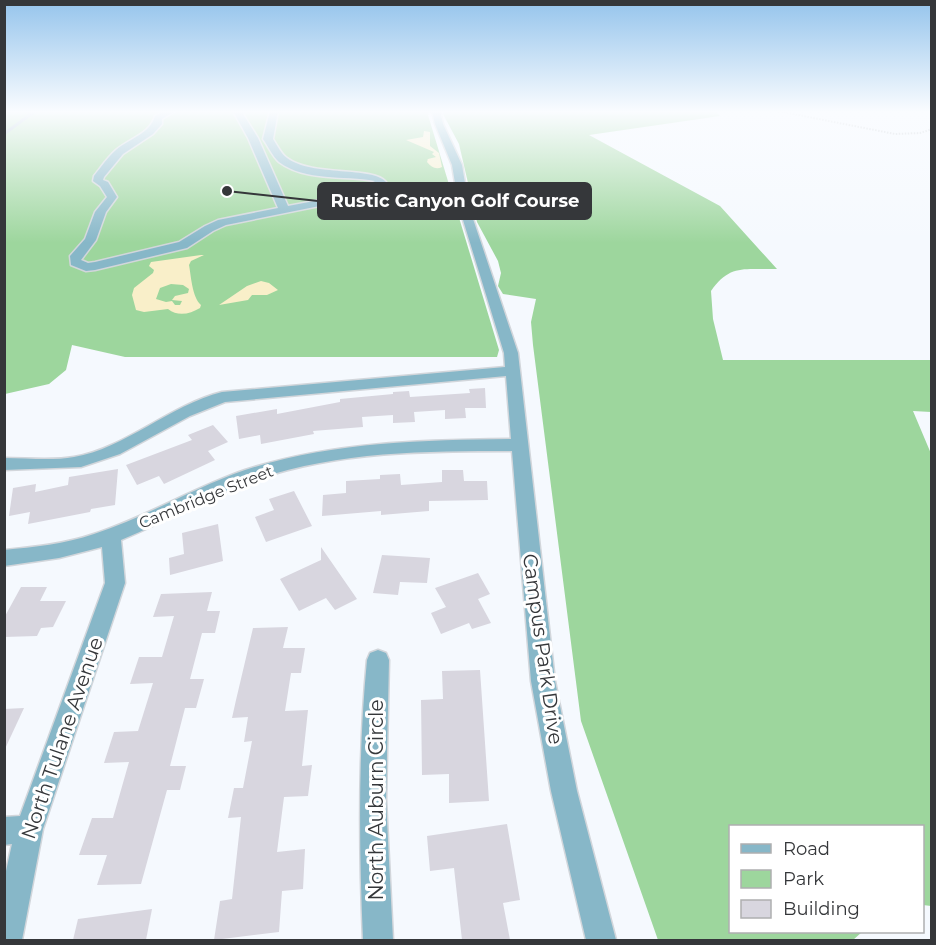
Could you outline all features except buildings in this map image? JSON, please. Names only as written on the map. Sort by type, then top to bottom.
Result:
[{"type":"street","points":[[117,155],[99,176],[98,181],[104,184],[112,197],[101,212],[90,240],[76,256],[75,262],[86,267],[183,245],[194,241],[208,228],[217,225],[350,196],[381,182],[377,178],[312,172],[286,163],[280,155]]},
{"type":"street","points":[[261,155],[283,205],[283,210]]},
{"type":"street","name":"Campus Park Drive","points":[[453,155],[457,165],[464,207],[512,362],[543,681],[564,791],[601,940]]},
{"type":"street","points":[[4,464],[75,463],[114,450],[184,412],[222,397],[512,362]]},
{"type":"street","name":"Cambridge Street","points":[[4,558],[62,549],[110,537],[252,474],[304,459],[418,446],[519,445]]},
{"type":"street","name":"North Tulane Avenue","points":[[7,940],[17,830],[115,583],[114,555],[110,537]]},
{"type":"street","name":"North Auburn Circle","points":[[378,660],[373,714],[373,864],[378,940]]},
{"type":"green space","points":[[5,155],[440,155],[499,350],[497,357],[125,357],[72,345],[66,370],[49,384],[5,394]]},
{"type":"green space","points":[[462,155],[626,155],[720,206],[777,269],[748,269],[732,272],[718,282],[711,291],[713,319],[723,360],[931,360],[931,412],[913,411],[932,456],[931,906],[924,905],[924,825],[729,825],[729,933],[861,933],[853,940],[658,940],[581,721],[533,345],[531,322],[536,299],[503,294],[498,286],[501,273],[498,261],[477,222]]},
{"type":"sand","points":[[433,155],[439,155],[442,167],[434,168],[427,162],[428,159],[436,157]]},
{"type":"sand","points":[[204,255],[191,261],[189,265],[200,308],[184,314],[168,309],[144,312],[136,310],[132,295],[134,288],[153,273],[154,270],[149,266],[151,262]],"holes":[[[171,284],[183,285],[189,289],[188,293],[175,296],[172,300],[182,301],[180,305],[175,305],[172,301],[156,299],[160,288]]]},
{"type":"sand","points":[[261,281],[269,283],[278,290],[267,295],[252,295],[248,300],[219,305],[247,286]]},
{"type":"place","name":"Rustic Canyon Golf Course","points":[[227,191]]}]
